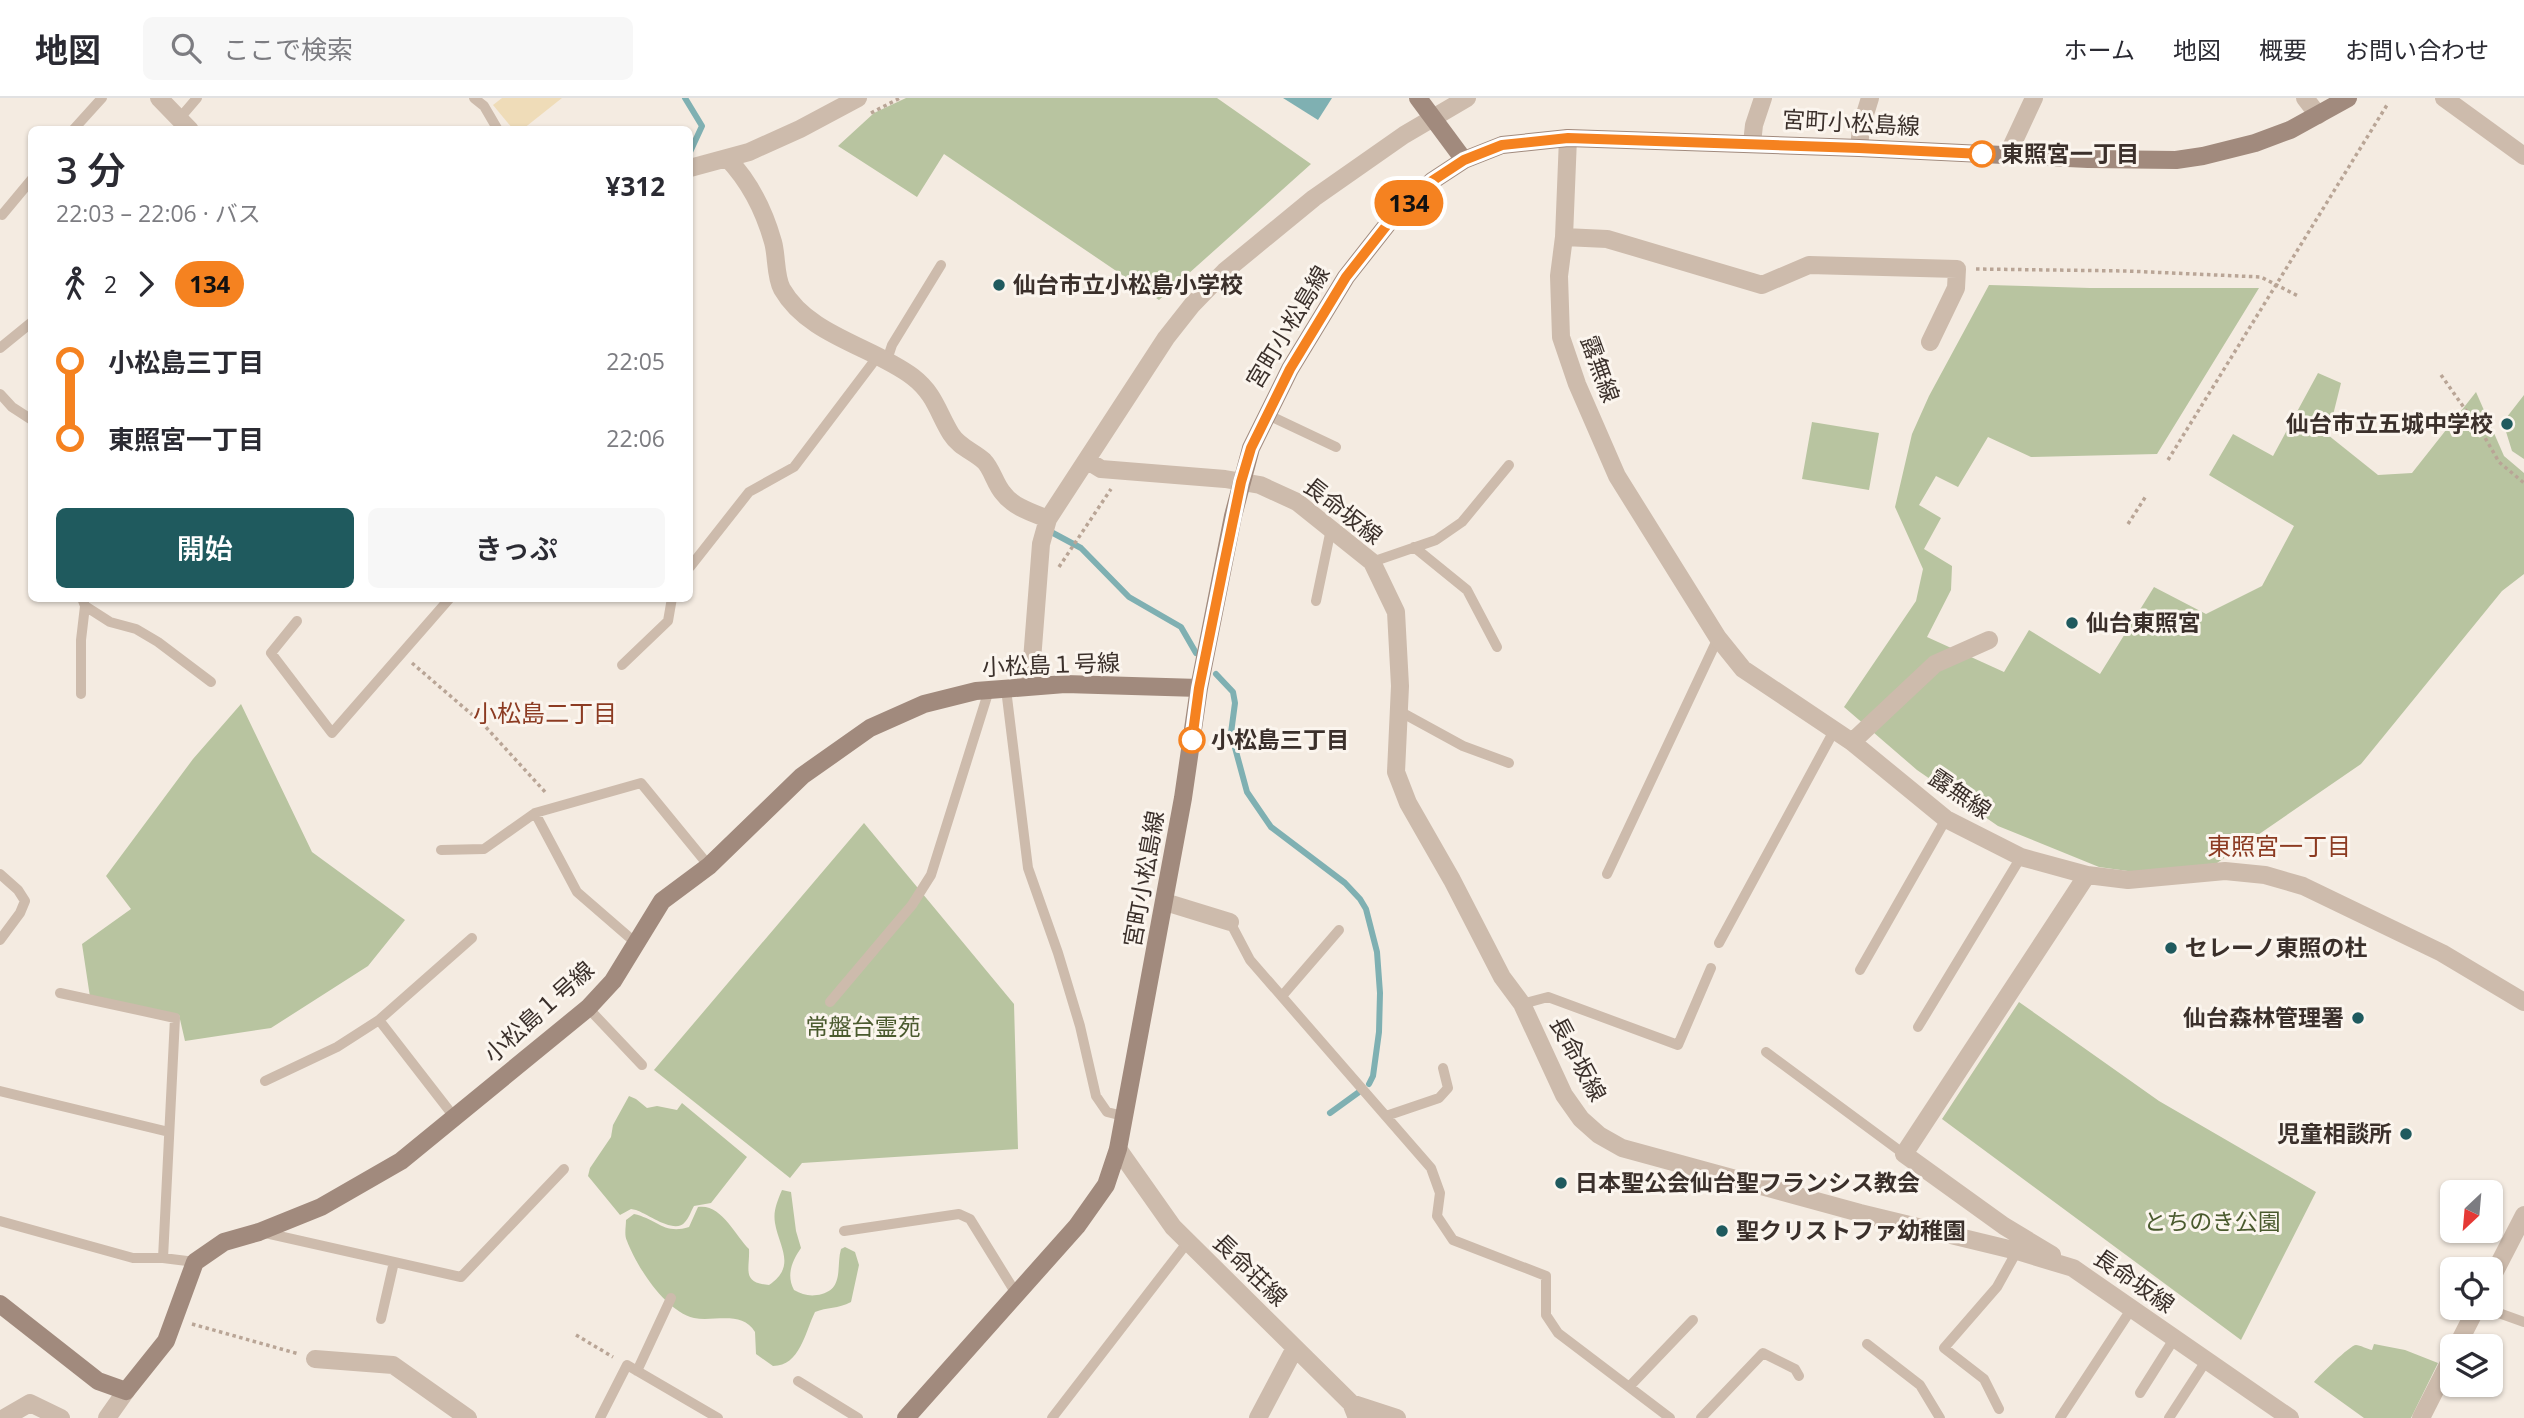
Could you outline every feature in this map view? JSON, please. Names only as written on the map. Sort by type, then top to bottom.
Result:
[{"type":"street","points":[[159,98],[184,124]]},
{"type":"street","points":[[693,167],[749,152],[858,98]]},
{"type":"street","points":[[1418,98],[1464,160]]},
{"type":"street","points":[[1030,686],[1041,544],[1048,519],[1166,338],[1192,305],[1225,271],[1314,198],[1433,117],[1467,98]]},
{"type":"street","points":[[1752,143],[1754,125],[1763,98]]},
{"type":"street","points":[[1859,148],[1861,127],[1870,98]]},
{"type":"street","points":[[2007,156],[2034,98]]},
{"type":"street","points":[[2305,98],[2318,116]]},
{"type":"street","name":"宮町小松島線","points":[[906,1418],[1017,1294],[1106,1185],[1118,1149],[1165,902],[1199,688],[1241,482],[1251,448],[1297,357],[1346,277],[1394,216],[1432,181],[1464,160],[1502,145],[1568,138],[1752,143],[2007,156],[2151,160],[2190,158],[2255,143],[2290,130],[2348,98]]},
{"type":"street","points":[[2444,98],[2524,156]]},
{"type":"street","name":"露無線","points":[[1568,138],[1564,237],[1559,276],[1561,337],[1577,384],[1612,465],[1718,638],[1743,669],[1835,729],[1946,819],[2021,857],[2087,875],[2128,880],[2225,871],[2265,875],[2303,886],[2442,953],[2524,1002]]},
{"type":"street","points":[[727,158],[754,192],[773,242],[781,287],[804,318],[882,358],[915,379],[937,404],[951,435],[961,446],[985,462],[1003,495],[1018,506],[1048,519]]},
{"type":"street","points":[[1564,237],[1607,239],[1762,285],[1809,265],[1956,269],[1956,288],[1930,342]]},
{"type":"street","name":"長命坂線","points":[[1088,461],[1101,469],[1260,485],[1297,502],[1372,562],[1396,612],[1399,711],[1396,772],[1408,803],[1452,880],[1502,977],[1522,1004],[1564,1095],[1581,1119],[1599,1135],[1622,1148],[2073,1268],[2286,1417]]},
{"type":"street","points":[[1852,742],[1935,664],[1989,640]]},
{"type":"street","name":"小松島１号線","points":[[195,1262],[224,1242],[260,1232],[333,1201],[401,1161],[589,1008],[613,981],[662,901],[709,866],[802,776],[870,728],[924,704],[997,690],[1065,684],[1199,688]]},
{"type":"street","points":[[2073,1268],[2004,1226],[1904,1154],[2087,875]]},
{"type":"street","points":[[1165,902],[1230,922]]},
{"type":"street","name":"長命荘線","points":[[1118,1149],[1162,1214],[1187,1243],[1237,1289],[1354,1411]]},
{"type":"street","points":[[2502,1257],[2524,1215]]},
{"type":"street","points":[[107,1418],[166,1341],[195,1262]]},
{"type":"street","points":[[0,1304],[98,1381],[126,1391]]},
{"type":"street","points":[[1258,1418],[1295,1348]]},
{"type":"street","points":[[315,1359],[393,1365],[460,1416]]},
{"type":"street","points":[[2421,1418],[2440,1381]]},
{"type":"street","points":[[4,1418],[30,1403],[61,1418]]},
{"type":"street","points":[[1354,1411],[1397,1418]]},
{"type":"lane","points":[[77,126],[102,98]]},
{"type":"lane","points":[[184,124],[197,98]]},
{"type":"lane","points":[[474,98],[489,102],[497,126]]},
{"type":"lane","points":[[2,215],[28,184]]},
{"type":"lane","points":[[693,564],[749,492],[794,467],[892,345],[941,265]]},
{"type":"lane","points":[[0,348],[28,325]]},
{"type":"lane","points":[[0,394],[12,407],[28,417]]},
{"type":"lane","points":[[1266,414],[1336,447]]},
{"type":"lane","points":[[1372,562],[1436,540],[1462,522],[1509,465]]},
{"type":"lane","points":[[1316,601],[1331,529]]},
{"type":"lane","points":[[1414,547],[1467,590],[1497,647]]},
{"type":"lane","points":[[84,602],[110,622],[136,629],[158,642],[211,682]]},
{"type":"lane","points":[[80,694],[84,602]]},
{"type":"lane","points":[[297,621],[271,653],[332,733],[446,602]]},
{"type":"lane","points":[[622,664],[668,621],[671,602]]},
{"type":"lane","points":[[1607,874],[1718,638]]},
{"type":"lane","points":[[830,1002],[912,905],[931,875],[997,690]]},
{"type":"lane","points":[[997,690],[1028,868],[1080,1026],[1096,1096],[1107,1112],[1123,1116]]},
{"type":"lane","points":[[1399,711],[1464,746],[1509,763]]},
{"type":"lane","points":[[1719,943],[1835,729]]},
{"type":"lane","points":[[441,850],[484,849],[535,813],[641,783],[709,866]]},
{"type":"lane","points":[[535,813],[577,892],[637,944]]},
{"type":"lane","points":[[1860,970],[1946,819]]},
{"type":"lane","points":[[1918,1027],[2021,857]]},
{"type":"lane","points":[[0,874],[18,890],[25,901],[0,940]]},
{"type":"lane","points":[[1230,922],[1250,960],[1431,1168],[1440,1193],[1437,1216],[1453,1240],[1546,1276],[1546,1315],[1558,1333],[1670,1418]]},
{"type":"lane","points":[[1282,996],[1339,930]]},
{"type":"lane","points":[[265,1081],[337,1047],[379,1020],[472,938]]},
{"type":"lane","points":[[1522,1004],[1548,997],[1678,1045],[1711,968]]},
{"type":"lane","points":[[60,993],[175,1018],[163,1258]]},
{"type":"lane","points":[[589,1008],[642,1065]]},
{"type":"lane","points":[[379,1020],[455,1118]]},
{"type":"lane","points":[[1766,1052],[1904,1154]]},
{"type":"lane","points":[[1386,1116],[1439,1098],[1448,1088],[1443,1068]]},
{"type":"lane","points":[[0,1091],[169,1132]]},
{"type":"lane","points":[[260,1232],[461,1277],[565,1169]]},
{"type":"lane","points":[[844,1231],[959,1213],[970,1219],[1017,1294]]},
{"type":"lane","points":[[0,1221],[133,1258],[195,1262]]},
{"type":"lane","points":[[1052,1418],[1187,1243]]},
{"type":"lane","points":[[1999,1409],[1984,1378],[1944,1348],[1997,1287],[2017,1251]]},
{"type":"lane","points":[[381,1319],[394,1262]]},
{"type":"lane","points":[[600,1418],[671,1298]]},
{"type":"lane","points":[[2060,1418],[2132,1308]]},
{"type":"lane","points":[[2503,1314],[2524,1322]]},
{"type":"lane","points":[[1629,1387],[1693,1320]]},
{"type":"lane","points":[[2140,1393],[2174,1339]]},
{"type":"lane","points":[[1867,1344],[1920,1385],[1940,1418]]},
{"type":"lane","points":[[1701,1418],[1763,1353],[1795,1369],[1799,1376]]},
{"type":"lane","points":[[2169,1418],[2206,1361]]},
{"type":"lane","points":[[632,1368],[718,1418]]},
{"type":"lane","points":[[798,1381],[858,1418]]},
{"type":"path","points":[[2168,460],[2387,104]]},
{"type":"path","points":[[1956,269],[2127,271],[2261,277],[2300,297]]},
{"type":"path","points":[[2441,375],[2499,462],[2524,483]]},
{"type":"path","points":[[1070,549],[1108,492],[1130,471]]},
{"type":"path","points":[[2129,524],[2146,496]]},
{"type":"path","points":[[400,653],[483,724],[558,806]]},
{"type":"path","points":[[175,1319],[315,1359]]},
{"type":"path","points":[[576,1335],[632,1368]]},
{"type":"green space","points":[[906,98],[1217,98],[1311,164],[1159,300],[944,154],[917,197],[838,146],[874,113]]},
{"type":"green space","points":[[1989,285],[2259,288],[2157,454],[2031,457],[1988,437],[1958,487],[1936,476],[1919,505],[1941,518],[1924,549],[1952,566],[1951,590],[1927,637],[2004,672],[2029,630],[2100,674],[2154,587],[2206,614],[2262,586],[2294,526],[2209,475],[2233,434],[2273,456],[2318,373],[2341,383],[2328,435],[2378,475],[2412,473],[2476,392],[2504,456],[2524,473],[2524,574],[2502,591],[2361,764],[2217,863],[2149,874],[2099,867],[1998,826],[1917,770],[1844,707],[1916,601],[1923,569],[1895,507],[1912,434],[1929,396]]},
{"type":"green space","points":[[2524,395],[2524,459],[2512,451],[2503,422]]},
{"type":"green space","points":[[1812,422],[1879,433],[1869,490],[1802,479]]},
{"type":"green space","points":[[241,704],[312,852],[405,920],[368,966],[271,1028],[185,1041],[179,1015],[90,997],[82,944],[131,909],[106,876],[193,759]]},
{"type":"green space","name":"常盤台霊苑","points":[[864,823],[1014,1004],[1018,1149],[802,1163],[790,1178],[654,1070]]},
{"type":"green space","name":"とちのき公園","points":[[2019,1002],[2159,1101],[2316,1192],[2241,1340],[1942,1119]]},
{"type":"green space","points":[[629,1096],[647,1108],[657,1106],[677,1110],[682,1103],[747,1157],[711,1203],[694,1206],[681,1225],[668,1225],[631,1209],[620,1215],[588,1176],[590,1168],[611,1137],[613,1125]]},
{"type":"green space","points":[[782,1190],[791,1192],[801,1248],[791,1268],[790,1279],[794,1290],[811,1295],[822,1294],[834,1287],[841,1249],[845,1247],[855,1252],[859,1265],[851,1302],[815,1312],[796,1354],[790,1360],[773,1366],[756,1354],[755,1332],[743,1321],[694,1318],[673,1307],[645,1275],[626,1239],[625,1231],[626,1220],[634,1214],[667,1228],[680,1229],[689,1227],[698,1207],[714,1210],[727,1221],[749,1249],[748,1269],[751,1278],[760,1284],[769,1285],[782,1271],[784,1263],[775,1219]]},
{"type":"green space","points":[[2374,1344],[2405,1350],[2438,1363],[2411,1418],[2364,1418],[2314,1382],[2353,1346],[2372,1350]]},
{"type":"sand","points":[[502,98],[562,98],[527,126],[510,126],[493,105]]},
{"type":"water","points":[[1283,98],[1332,98],[1318,120]]},
{"type":"waterway","points":[[685,98],[702,126],[693,146]]},
{"type":"waterway","points":[[1053,533],[1081,548],[1129,597],[1181,627],[1196,653]]},
{"type":"waterway","points":[[1216,674],[1233,692],[1235,703],[1231,733],[1247,792],[1271,827],[1345,883],[1366,909],[1377,952],[1380,993],[1379,1032],[1373,1076],[1369,1084]]},
{"type":"waterway","points":[[1330,1113],[1359,1092]]},
{"type":"bus line","name":"134","points":[[1192,740],[1199,688],[1224,564],[1251,448],[1290,369],[1346,277],[1394,216],[1432,181],[1464,160],[1502,145],[1568,138],[1752,143],[1982,154]]},
{"type":"place","name":"東照宮一丁目","points":[[1982,154]]},
{"type":"place","name":"仙台市立小松島小学校","points":[[999,285]]},
{"type":"place","name":"仙台市立五城中学校","points":[[2507,424]]},
{"type":"place","name":"仙台東照宮","points":[[2072,623]]},
{"type":"place","name":"小松島三丁目","points":[[1192,740]]},
{"type":"place","name":"セレーノ東照の杜","points":[[2171,948]]},
{"type":"place","name":"仙台森林管理署","points":[[2358,1018]]},
{"type":"place","name":"児童相談所","points":[[2406,1134]]},
{"type":"place","name":"日本聖公会仙台聖フランシス教会","points":[[1561,1183]]},
{"type":"place","name":"聖クリストファ幼稚園","points":[[1722,1231]]},
{"type":"district","name":"小松島二丁目","points":[[545,714]]},
{"type":"district","name":"東照宮一丁目","points":[[2279,847]]}]
